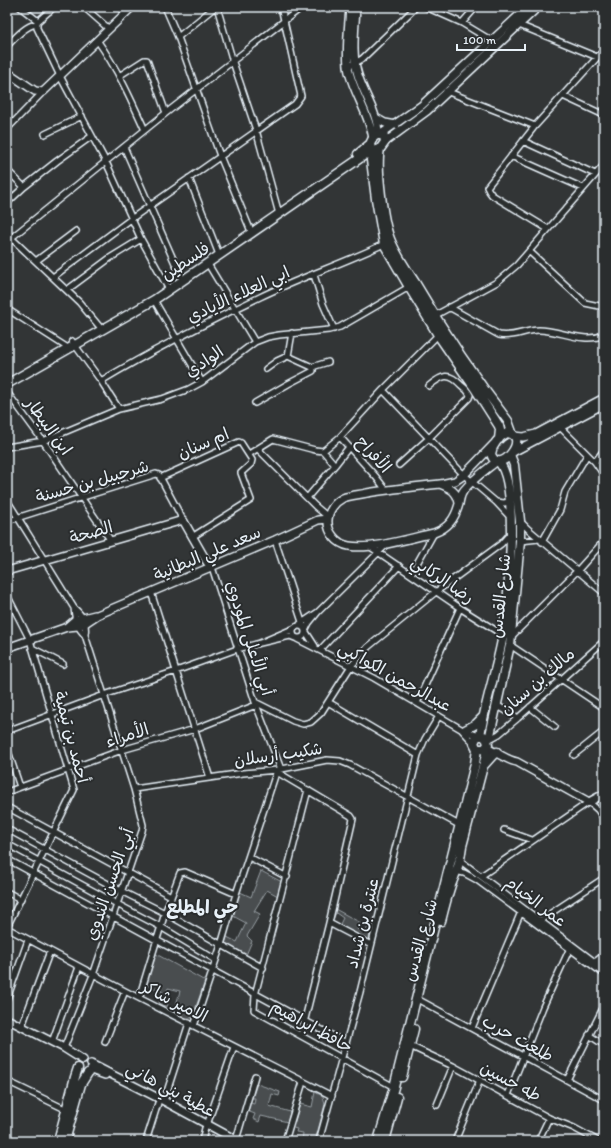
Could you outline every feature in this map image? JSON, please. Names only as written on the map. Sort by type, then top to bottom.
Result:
[{"type":"main road","points":[[7,72],[35,90],[43,92],[132,7]]},
{"type":"main road","points":[[350,7],[348,67],[377,143],[371,160],[376,199],[387,242],[409,287],[438,335],[493,409],[508,421],[516,439],[516,446],[512,454]]},
{"type":"main road","points":[[356,7],[354,51],[355,63],[358,75],[376,118],[378,158],[387,242],[493,409],[500,430],[491,454],[493,459],[498,461],[505,473],[511,518],[508,639],[485,714],[483,742],[475,764],[394,1087],[378,1141]]},
{"type":"main road","name":"فلسطين","points":[[7,384],[99,326],[167,286],[218,252],[230,246],[377,143],[418,119],[492,41],[528,7]]},
{"type":"main road","name":"فلسطين","points":[[7,379],[154,300],[208,264],[250,229],[362,157],[396,125],[445,90],[538,7]]},
{"type":"main road","points":[[376,118],[385,123],[396,125]]},
{"type":"main road","points":[[362,157],[371,160]]},
{"type":"main road","points":[[604,398],[560,425],[512,454],[503,460],[498,461],[472,483],[462,494],[453,520],[448,526],[434,533],[369,546],[349,546],[337,540],[329,528],[328,518],[332,508],[342,498],[386,490],[454,481],[464,475],[496,442],[507,433],[528,436],[536,434],[560,425],[604,404]]},
{"type":"main road","name":"شارع القدس","points":[[385,1141],[410,1046],[419,1000],[451,885],[457,871],[462,846],[486,755],[483,742],[490,735],[498,706],[520,541],[520,521],[512,454]]},
{"type":"main road","points":[[440,484],[456,493],[459,503]]},
{"type":"main road","name":"سعد علي البطانية","points":[[7,648],[97,615],[275,540],[318,520],[328,518]]},
{"type":"main road","name":"أبي الأعلى المودوي","points":[[183,520],[207,562],[212,567]]},
{"type":"main road","name":"الصحة","points":[[7,572],[183,520]]},
{"type":"main road","points":[[463,729],[476,724],[485,714]]},
{"type":"main road","points":[[483,742],[511,760],[589,802],[604,794]]},
{"type":"main road","points":[[483,742],[513,757],[517,762]]},
{"type":"main road","points":[[483,765],[497,752]]},
{"type":"main road","points":[[7,1019],[64,1048],[80,1064],[82,1073],[90,1069]]},
{"type":"main road","points":[[7,1023],[63,1053],[80,1064]]},
{"type":"main road","points":[[58,1141],[75,1077],[80,1064],[88,1061],[90,1069],[81,1084],[65,1141]]},
{"type":"main road","name":"عطية بني هاني","points":[[90,1069],[161,1102],[235,1141]]},
{"type":"street","points":[[20,7],[37,22],[37,28],[60,76],[106,162],[141,239],[167,286]]},
{"type":"street","points":[[45,7],[52,9]]},
{"type":"street","points":[[84,7],[109,29]]},
{"type":"street","points":[[165,7],[178,37],[220,156],[250,229]]},
{"type":"street","points":[[178,37],[216,7],[256,130],[278,212]]},
{"type":"street","points":[[53,277],[131,218],[256,130],[296,104],[301,96],[281,7]]},
{"type":"street","points":[[99,326],[67,290],[9,236],[106,162],[302,7]]},
{"type":"street","points":[[348,67],[362,59],[416,7]]},
{"type":"street","points":[[426,7],[462,23],[492,41]]},
{"type":"street","points":[[462,23],[476,7]]},
{"type":"street","points":[[7,46],[52,9]]},
{"type":"street","points":[[519,25],[597,57]]},
{"type":"street","points":[[97,40],[110,58],[145,130]]},
{"type":"street","points":[[548,228],[492,195],[488,191],[487,186],[535,126],[604,50]]},
{"type":"street","points":[[119,76],[144,60],[147,60],[166,114]]},
{"type":"street","points":[[445,90],[535,126]]},
{"type":"street","points":[[7,130],[43,92]]},
{"type":"street","points":[[563,96],[604,114]]},
{"type":"street","points":[[45,134],[82,116]]},
{"type":"street","points":[[7,203],[57,160],[92,136]]},
{"type":"street","points":[[523,141],[595,174]]},
{"type":"street","points":[[124,147],[181,277]]},
{"type":"street","points":[[511,156],[583,188]]},
{"type":"street","points":[[434,316],[497,282],[517,265],[604,165]]},
{"type":"street","points":[[7,170],[24,188]]},
{"type":"street","points":[[189,178],[218,252]]},
{"type":"street","points":[[36,261],[76,231]]},
{"type":"street","points":[[67,290],[110,258],[141,239]]},
{"type":"street","name":"ابي العلاء الأيادي","points":[[101,381],[143,356],[236,309],[387,242]]},
{"type":"street","points":[[529,251],[585,303],[604,307]]},
{"type":"street","points":[[208,264],[255,342]]},
{"type":"street","points":[[314,275],[323,304],[334,329]]},
{"type":"street","name":"الوادي","points":[[7,448],[43,441],[119,409],[162,399],[202,382],[255,342],[268,337],[292,333],[334,329],[346,324],[409,287]]},
{"type":"street","points":[[154,300],[202,382]]},
{"type":"street","points":[[450,307],[499,335],[507,336],[538,330],[583,338],[599,337],[604,335]]},
{"type":"street","points":[[7,309],[69,345],[101,381],[119,409]]},
{"type":"street","points":[[288,356],[292,333]]},
{"type":"street","points":[[323,451],[340,437],[383,390],[438,335]]},
{"type":"street","points":[[266,369],[277,361],[288,356],[312,367],[328,362]]},
{"type":"street","points":[[255,403],[313,371],[312,367]]},
{"type":"street","points":[[400,465],[469,398],[470,395],[459,383],[449,376],[436,380],[429,386]]},
{"type":"street","points":[[383,390],[464,475],[496,502],[511,518]]},
{"type":"street","name":"ابن البيطار","points":[[7,392],[43,441],[112,541]]},
{"type":"street","points":[[560,425],[604,475]]},
{"type":"street","name":"الأفراح","points":[[340,437],[386,490]]},
{"type":"street","points":[[249,454],[273,439],[323,451],[335,465]]},
{"type":"street","name":"ام سنان","points":[[160,478],[236,442],[240,442],[249,454],[252,462],[241,473],[251,500],[192,537]]},
{"type":"street","points":[[307,498],[349,447]]},
{"type":"street","points":[[258,449],[328,518]]},
{"type":"street","points":[[594,462],[604,450]]},
{"type":"street","points":[[541,540],[560,510],[565,492],[587,454]]},
{"type":"street","name":"شرحبيل بن حسنة","points":[[7,521],[81,496],[154,474],[158,474],[183,520]]},
{"type":"street","points":[[7,500],[19,517],[74,608],[84,620]]},
{"type":"street","points":[[496,502],[509,502]]},
{"type":"street","points":[[520,521],[604,593]]},
{"type":"street","points":[[255,704],[293,721],[303,724],[311,722],[321,713],[351,666],[368,647],[437,591],[501,544],[511,532]]},
{"type":"street","points":[[411,574],[434,533]]},
{"type":"street","name":"عبدالرحمن الكواكبي","points":[[275,540],[304,628],[318,649]]},
{"type":"street","points":[[520,541],[541,540]]},
{"type":"street","points":[[508,639],[578,570],[604,541]]},
{"type":"street","points":[[7,731],[104,695],[237,649],[290,636],[303,638],[304,628],[318,612],[379,553],[388,542]]},
{"type":"street","name":"رضا الركابي","points":[[369,546],[508,639],[604,708]]},
{"type":"street","points":[[318,649],[399,566]]},
{"type":"street","name":"أبي الأعلى المودوي","points":[[212,567],[237,649],[278,770]]},
{"type":"street","points":[[151,592],[210,778]]},
{"type":"street","name":"أحمد بن تيمية","points":[[7,595],[30,640],[69,769],[74,793],[33,872],[7,928]]},
{"type":"street","points":[[74,608],[76,623]]},
{"type":"street","points":[[417,702],[460,608]]},
{"type":"street","points":[[304,628],[318,612]]},
{"type":"street","name":"أبي الحسن الندوي","points":[[64,1048],[93,974],[143,828],[142,818],[134,789],[85,636],[84,620]]},
{"type":"street","name":"أبي الحسن الندوي","points":[[76,623],[79,630],[85,636]]},
{"type":"street","points":[[260,643],[295,627],[300,626],[304,628]]},
{"type":"street","points":[[295,627],[293,633],[296,638]]},
{"type":"street","name":"عبدالرحمن الكواكبي","points":[[296,638],[351,666],[463,729]]},
{"type":"street","name":"مالك بن سنان","points":[[483,742],[499,734],[604,641]]},
{"type":"street","points":[[32,648],[63,664]]},
{"type":"street","points":[[328,702],[418,755]]},
{"type":"street","name":"الأمراء","points":[[7,792],[122,750],[194,729],[255,704]]},
{"type":"street","points":[[498,706],[518,718]]},
{"type":"street","points":[[530,707],[555,727]]},
{"type":"street","name":"عنترة بن شداد","points":[[319,1141],[346,1043],[418,755],[425,739],[439,716]]},
{"type":"street","points":[[463,729],[483,742]]},
{"type":"street","points":[[463,729],[483,742]]},
{"type":"street","points":[[574,755],[604,731]]},
{"type":"street","points":[[7,748],[9,759],[20,787]]},
{"type":"street","name":"شكيب أرسلان","points":[[134,789],[243,773],[278,770],[327,760],[340,761],[350,765],[459,825]]},
{"type":"street","points":[[146,1141],[216,960],[236,894],[278,770],[351,816],[353,819],[329,923],[300,1035]]},
{"type":"street","name":"حافظ ابراهيم","points":[[308,790],[287,877],[255,995],[254,1010],[394,1087]]},
{"type":"street","points":[[481,876],[589,802],[598,810],[604,819]]},
{"type":"street","points":[[7,807],[171,896]]},
{"type":"street","points":[[7,829],[121,891],[165,913],[263,968]]},
{"type":"street","points":[[504,830],[532,840]]},
{"type":"street","points":[[7,844],[161,927],[216,960]]},
{"type":"street","name":"عمر الخيام","points":[[452,856],[460,860],[481,876],[604,974]]},
{"type":"street","points":[[249,857],[287,877]]},
{"type":"street","points":[[7,859],[212,970],[255,995],[346,1043]]},
{"type":"street","name":"عمر الخيام","points":[[448,869],[473,878],[604,969]]},
{"type":"street","points":[[139,998],[165,913],[179,874],[184,871],[236,894]]},
{"type":"street","points":[[538,922],[604,878]]},
{"type":"street","points":[[7,892],[20,899]]},
{"type":"street","points":[[472,1028],[521,912]]},
{"type":"street","points":[[329,923],[371,945]]},
{"type":"street","name":"الامير شاكر","points":[[7,928],[78,967],[332,1096]]},
{"type":"street","points":[[7,999],[28,940]]},
{"type":"street","points":[[508,1095],[523,1056],[570,948]]},
{"type":"street","points":[[22,1026],[50,951]]},
{"type":"street","points":[[594,962],[604,955]]},
{"type":"street","points":[[52,1042],[78,967]]},
{"type":"street","points":[[105,1042],[125,991]]},
{"type":"street","name":"طلعت حرب","points":[[419,1000],[604,1100]]},
{"type":"street","points":[[566,1080],[604,1006]]},
{"type":"street","points":[[589,1035],[604,1044]]},
{"type":"street","name":"طه حسين","points":[[410,1046],[480,1080],[549,1118],[574,1128],[598,1141]]},
{"type":"street","points":[[202,1141],[234,1047]]},
{"type":"street","points":[[437,1105],[452,1066]]},
{"type":"street","points":[[235,1141],[255,1076]]},
{"type":"street","points":[[7,1080],[67,1110]]},
{"type":"street","points":[[455,1141],[480,1080]]},
{"type":"street","points":[[285,1141],[303,1082]]},
{"type":"street","points":[[538,1141],[549,1118]]},
{"type":"shaded area","points":[[261,871],[282,882],[278,896],[267,890],[254,911],[260,914],[247,936],[252,941],[246,955],[225,943],[227,937],[237,942],[246,923],[233,916],[240,892],[251,897]]},
{"type":"shaded area","points":[[335,909],[361,923],[357,929],[365,933],[368,927],[371,929],[368,943],[339,926],[343,918],[336,913],[332,921]]},
{"type":"shaded area","points":[[156,954],[205,981],[192,1018],[185,1018],[174,1012],[180,991],[168,988],[164,1002],[168,1003],[167,1007],[159,1004],[162,991],[146,985]]},
{"type":"shaded area","points":[[257,1084],[280,1092],[279,1096],[272,1094],[269,1106],[290,1112],[288,1122],[261,1116],[259,1122],[253,1119],[255,1114],[247,1111],[250,1103],[254,1104],[255,1098],[252,1098]]},
{"type":"shaded area","points":[[315,1092],[323,1096],[325,1104],[315,1141],[308,1138],[307,1140],[302,1140],[303,1133],[296,1132],[297,1129],[293,1128],[300,1104],[312,1107]]},
{"type":"district","name":"حي المطلع","points":[[202,907]]}]
